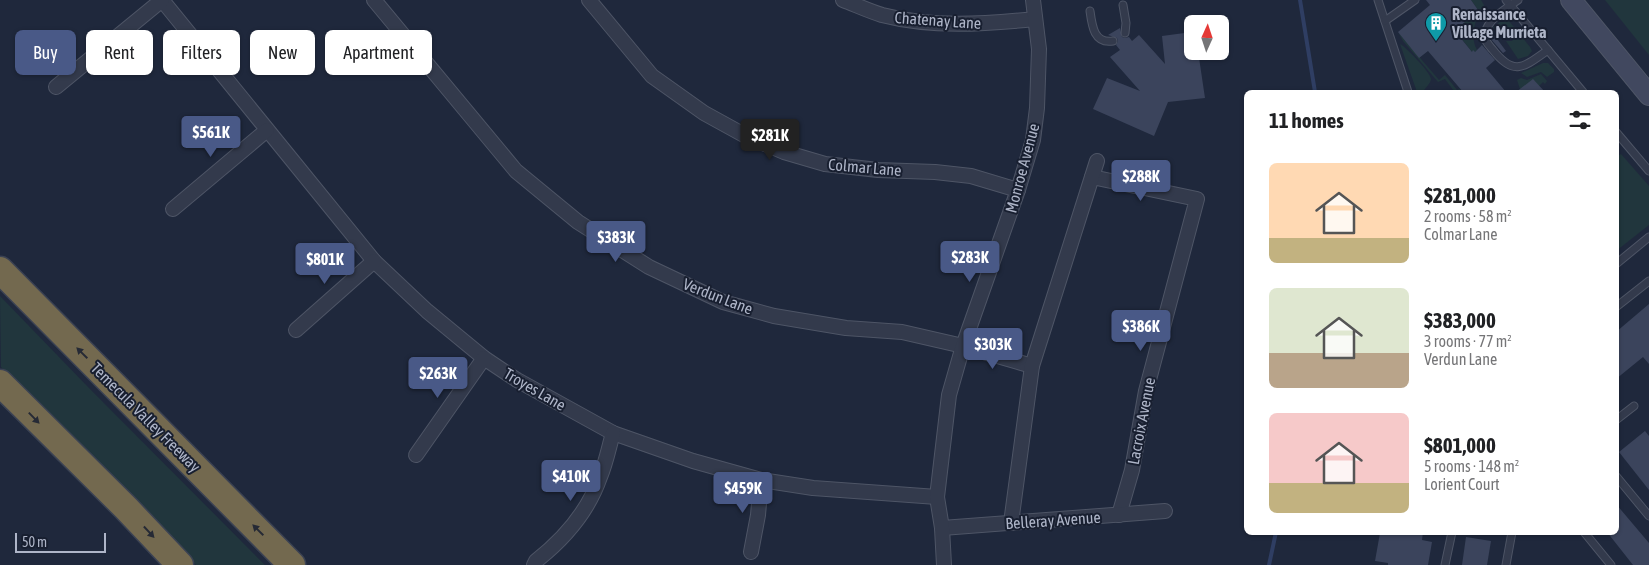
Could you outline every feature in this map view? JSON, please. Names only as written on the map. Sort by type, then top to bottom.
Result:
[{"type":"highway","name":"Temecula Valley Freeway","points":[[0,270],[292,565]]},
{"type":"highway","points":[[0,383],[126,508],[180,565]]},
{"type":"main road","points":[[1571,0],[1649,95]]},
{"type":"street","points":[[56,87],[162,0]]},
{"type":"street","name":"Troyes Lane","points":[[162,0],[374,261],[427,311],[484,358],[517,380],[614,433],[693,461],[761,480],[813,488],[937,497]]},
{"type":"street","name":"Verdun Lane","points":[[374,0],[516,171],[578,222],[649,267],[723,302],[774,316],[846,328],[902,332],[963,346],[1032,366]]},
{"type":"street","name":"Colmar Lane","points":[[589,0],[652,76],[704,113],[744,135],[784,152],[825,164],[878,170],[935,172],[970,176],[1018,190]]},
{"type":"street","name":"Chatenay Lane","points":[[843,0],[882,15],[936,23],[993,24],[1035,19]]},
{"type":"street","name":"Monroe Avenue","points":[[944,565],[942,528],[937,497],[949,395],[963,346],[1018,190],[1033,140],[1037,108],[1039,48],[1033,0]]},
{"type":"street","points":[[173,209],[267,130]]},
{"type":"street","points":[[1011,522],[1032,366],[1097,161]]},
{"type":"street","name":"Lacroix Avenue","points":[[1092,177],[1197,199],[1146,391],[1132,470],[1118,515]]},
{"type":"street","points":[[296,330],[374,261]]},
{"type":"street","points":[[416,455],[484,358]]},
{"type":"street","points":[[534,565],[536,561],[558,544],[579,518],[600,478],[614,433]]},
{"type":"street","points":[[751,552],[758,515],[761,480]]},
{"type":"street","name":"Belleray Avenue","points":[[942,528],[1165,511]]},
{"type":"lane","points":[[1378,0],[1407,90]]},
{"type":"lane","points":[[1385,20],[1415,0]]},
{"type":"lane","points":[[1518,0],[1508,3],[1485,33],[1485,39],[1502,62],[1512,66],[1523,66],[1548,50]]},
{"type":"lane","points":[[1508,3],[1581,90]]},
{"type":"lane","points":[[1123,5],[1126,23],[1125,33]]},
{"type":"lane","points":[[1090,10],[1093,28],[1098,39],[1105,42],[1114,41]]},
{"type":"lane","points":[[1619,136],[1649,171]]},
{"type":"lane","points":[[1619,262],[1649,237]]},
{"type":"lane","points":[[1619,306],[1649,281]]},
{"type":"lane","points":[[1619,418],[1634,406]]},
{"type":"lane","points":[[1619,480],[1649,516]]},
{"type":"lane","points":[[1445,565],[1451,535]]},
{"type":"lane","points":[[1506,565],[1511,535]]},
{"type":"lane","points":[[1586,535],[1611,565]]},
{"type":"shaded area","points":[[1471,0],[1481,0],[1484,5],[1474,28],[1473,37],[1477,50],[1475,52],[1472,52],[1454,29],[1478,10]]},
{"type":"shaded area","points":[[1605,0],[1649,0],[1649,55]]},
{"type":"shaded area","points":[[1503,20],[1509,21],[1530,47],[1532,51],[1528,56],[1518,59],[1506,41],[1512,41],[1515,37],[1513,30],[1507,29],[1503,37],[1493,27]]},
{"type":"shaded area","points":[[1398,32],[1439,80],[1445,75],[1457,90],[1453,90],[1445,79],[1438,82],[1403,41]]},
{"type":"shaded area","points":[[1400,44],[1418,60],[1430,76],[1431,81],[1424,90],[1416,90]]},
{"type":"shaded area","points":[[1543,63],[1548,63],[1554,69],[1554,72],[1547,77],[1541,72],[1527,77],[1521,73]]},
{"type":"shaded area","points":[[1541,74],[1547,81],[1545,84],[1543,82],[1539,86],[1520,89],[1517,80],[1521,78],[1527,80]]},
{"type":"shaded area","points":[[1621,154],[1649,186],[1649,225],[1619,249],[1619,155]]},
{"type":"shaded area","points":[[0,296],[265,565],[196,565],[1,367]]},
{"type":"building","name":"Renaissance Village Murrieta","points":[[1426,0],[1471,0],[1478,10],[1455,31],[1472,52],[1473,50],[1475,52],[1482,45],[1495,60],[1486,68],[1504,90],[1461,90],[1428,51],[1419,58],[1398,32],[1430,5]]},
{"type":"building","points":[[1120,28],[1122,37],[1129,37],[1132,41],[1139,35],[1165,64],[1162,36],[1184,33],[1184,60],[1199,60],[1205,98],[1168,102],[1154,136],[1093,109],[1107,78],[1140,91],[1110,57],[1120,50],[1116,45],[1117,38],[1108,35]]},
{"type":"building","points":[[1494,35],[1506,51],[1503,53],[1490,38]]},
{"type":"building","points":[[1533,79],[1543,90],[1519,90]]},
{"type":"building","points":[[1649,304],[1649,364],[1643,357],[1619,377],[1619,329]]},
{"type":"building","points":[[1645,431],[1649,436],[1649,490],[1619,452]]},
{"type":"building","points":[[1619,508],[1649,543],[1649,565],[1633,565],[1609,535],[1619,535]]},
{"type":"building","points":[[1380,535],[1423,535],[1422,540],[1432,542],[1428,565],[1388,565],[1388,563],[1375,561]]},
{"type":"building","points":[[1466,537],[1491,541],[1487,565],[1462,565]]},
{"type":"waterway","points":[[1300,0],[1315,90]]},
{"type":"waterway","points":[[1269,565],[1275,535]]},
{"type":"place","name":"Renaissance Village Murrieta","points":[[1436,42]]}]
